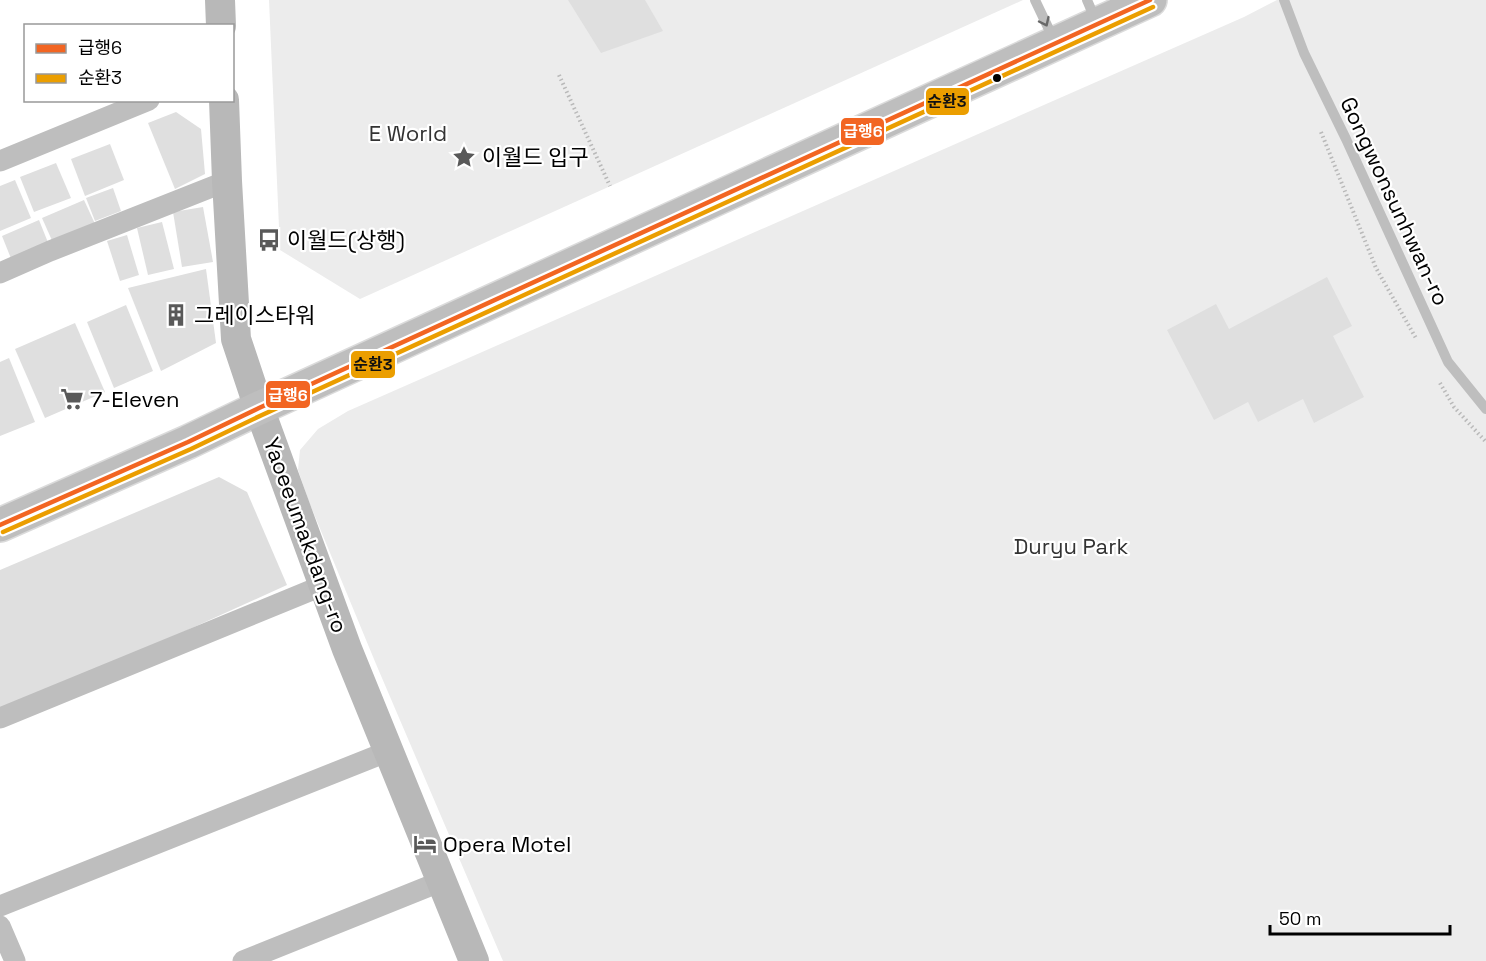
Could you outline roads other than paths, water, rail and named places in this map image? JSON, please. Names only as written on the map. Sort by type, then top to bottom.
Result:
[{"type":"main road","points":[[220,0],[221,24]]},
{"type":"main road","points":[[0,525],[188,442],[1055,43],[1092,12],[1150,0]]},
{"type":"main road","name":"Yaoeeumakdang-ro","points":[[224,102],[236,339],[347,649],[474,961]]},
{"type":"street","points":[[0,161],[144,102]]},
{"type":"street","points":[[0,273],[227,181]]},
{"type":"street","points":[[0,718],[324,585]]},
{"type":"street","points":[[0,906],[389,751]]},
{"type":"street","points":[[243,961],[441,881]]},
{"type":"street","points":[[0,926],[15,961]]},
{"type":"lane","points":[[1035,0],[1055,43]]},
{"type":"lane","name":"Gongwonsunhwan-ro","points":[[1284,0],[1304,53],[1448,362],[1486,410]]},
{"type":"place","name":"이월드 입구","points":[[464,157]]},
{"type":"place","name":"이월드(상행)","points":[[269,240]]},
{"type":"place","name":"그레이스타워","points":[[176,315]]},
{"type":"place","name":"7-Eleven","points":[[72,399]]},
{"type":"place","name":"Opera Motel","points":[[425,844]]},
{"type":"park label","name":"E World","points":[[408,133]]},
{"type":"park label","name":"Duryu Park","points":[[1071,546]]}]
